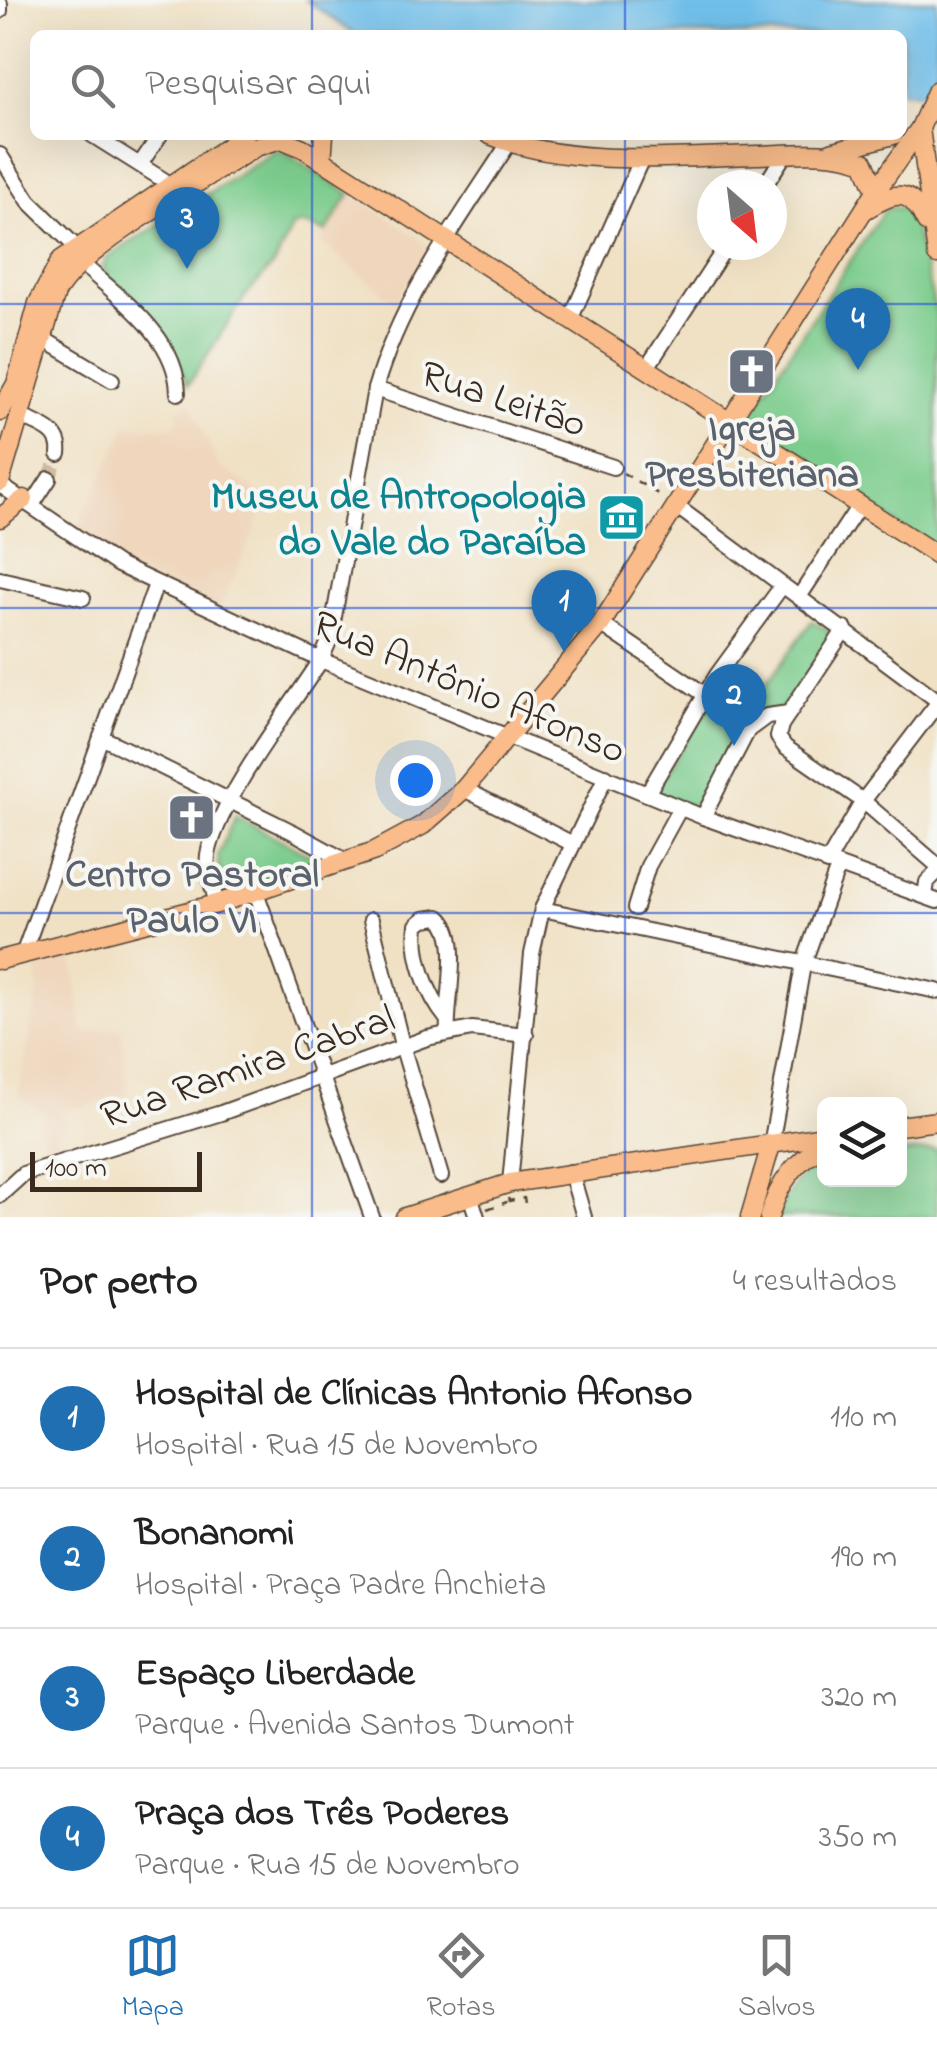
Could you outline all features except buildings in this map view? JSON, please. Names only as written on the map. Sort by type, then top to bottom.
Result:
[{"type":"main road","points":[[0,960],[217,904],[346,861],[423,825],[464,788],[602,624],[876,191],[920,130],[933,98]]},
{"type":"main road","points":[[920,130],[935,246]]},
{"type":"main road","points":[[0,483],[3,445],[20,416],[56,294],[78,254],[170,184],[237,140]]},
{"type":"main road","points":[[0,412],[16,384],[38,303],[60,260],[78,254],[256,147],[281,140],[303,148],[937,555]]},
{"type":"main road","points":[[322,161],[324,140]]},
{"type":"main road","points":[[502,140],[543,151],[642,158],[824,154],[864,162],[876,191]]},
{"type":"main road","points":[[824,154],[875,140]]},
{"type":"main road","points":[[865,210],[891,196],[911,198],[935,246]]},
{"type":"main road","points":[[0,518],[28,502]]},
{"type":"main road","points":[[907,1125],[937,1121]]},
{"type":"main road","points":[[405,1217],[474,1208],[571,1172],[817,1137]]},
{"type":"main road","points":[[750,1217],[771,1144]]},
{"type":"main road","points":[[769,1217],[783,1182],[797,1164],[817,1151]]},
{"type":"street","points":[[101,140],[170,184]]},
{"type":"street","points":[[142,163],[157,140]]},
{"type":"street","points":[[217,904],[208,852],[230,800],[321,660],[336,618],[375,389],[399,326],[446,239],[509,143]]},
{"type":"street","points":[[0,154],[29,201],[164,345],[174,362],[178,393]]},
{"type":"street","points":[[775,170],[786,154]]},
{"type":"street","points":[[570,320],[642,158]]},
{"type":"street","points":[[646,370],[716,260]]},
{"type":"street","points":[[45,340],[112,380]]},
{"type":"street","name":"Rua Leitão","points":[[375,389],[613,466]]},
{"type":"street","points":[[20,416],[56,434],[59,454]]},
{"type":"street","points":[[28,502],[48,479]]},
{"type":"street","name":"Rua Antônio Afonso","points":[[0,483],[118,565],[321,660],[702,818],[931,899]]},
{"type":"street","points":[[799,598],[860,504]]},
{"type":"street","points":[[676,506],[846,629],[937,702],[863,800],[832,865],[803,965],[771,1144]]},
{"type":"street","points":[[0,580],[83,598]]},
{"type":"street","points":[[24,952],[156,584]]},
{"type":"street","points":[[647,794],[704,694],[782,586]]},
{"type":"street","points":[[602,624],[704,694]]},
{"type":"street","points":[[846,629],[789,712],[778,736],[785,747],[863,800],[937,865]]},
{"type":"street","points":[[702,818],[748,730],[768,716],[789,712]]},
{"type":"street","points":[[101,737],[346,861]]},
{"type":"street","points":[[510,1192],[532,954],[542,910],[606,776]]},
{"type":"street","points":[[464,788],[572,844]]},
{"type":"street","points":[[635,908],[648,866],[680,808]]},
{"type":"street","points":[[931,899],[924,890],[937,872]]},
{"type":"street","points":[[256,892],[372,1217]]},
{"type":"street","points":[[542,910],[937,992]]},
{"type":"street","points":[[439,917],[448,929],[451,991],[447,1026],[423,973],[416,936],[417,925],[424,919],[439,917]]},
{"type":"street","points":[[371,920],[402,1045],[441,1176]]},
{"type":"street","name":"Rua Ramira Cabral","points":[[0,1195],[23,1174],[220,1113],[447,1026],[526,1035]]},
{"type":"street","points":[[571,1172],[584,1217]]},
{"type":"path","points":[[613,466],[676,506]]},
{"type":"path","points":[[474,1208],[510,1192]]},
{"type":"shaded area","points":[[351,191],[430,248],[395,303],[321,242]]},
{"type":"shaded area","points":[[191,404],[219,467],[269,498],[219,610],[131,571],[75,533],[127,426],[173,427],[179,420],[179,409]]},
{"type":"shaded area","points":[[72,953],[83,1032],[120,1028],[129,1094],[61,1112],[65,1126],[55,1134],[66,1155],[53,1161],[37,1124],[45,1113],[18,1097],[39,987],[35,958]]},
{"type":"green space","points":[[279,149],[350,194],[326,232],[302,224],[292,227],[275,263],[246,295],[188,385],[170,345],[105,275],[103,266],[108,257]]},
{"type":"green space","points":[[902,208],[912,219],[937,315],[937,550],[742,425],[884,210]]},
{"type":"green space","points":[[812,621],[830,632],[830,642],[785,708],[743,727],[698,809],[653,792],[734,663],[742,669],[735,680],[751,690],[758,681],[766,685]]},
{"type":"green space","points":[[235,816],[324,862],[221,894],[218,855]]},
{"type":"green space","points":[[937,1150],[937,1217],[777,1217],[796,1182],[817,1161],[817,1187],[907,1187],[907,1152]]},
{"type":"water","points":[[306,0],[937,0],[937,95],[907,92],[907,30],[349,30]]},
{"type":"tunnel","points":[[49,479],[59,454]]},
{"type":"place","name":"Espaço Liberdade","points":[[187,269]]},
{"type":"place","name":"Praça dos Três Poderes","points":[[858,370]]},
{"type":"place","name":"Igreja Presbiteriana","points":[[752,371]]},
{"type":"place","name":"Museu de Antropologia do Vale do Paraíba","points":[[621,517]]},
{"type":"place","name":"Hospital de Clínicas Antonio Afonso","points":[[564,652]]},
{"type":"place","name":"Bonanomi","points":[[734,746]]},
{"type":"place","name":"Centro Pastoral Paulo VI","points":[[192,817]]}]
